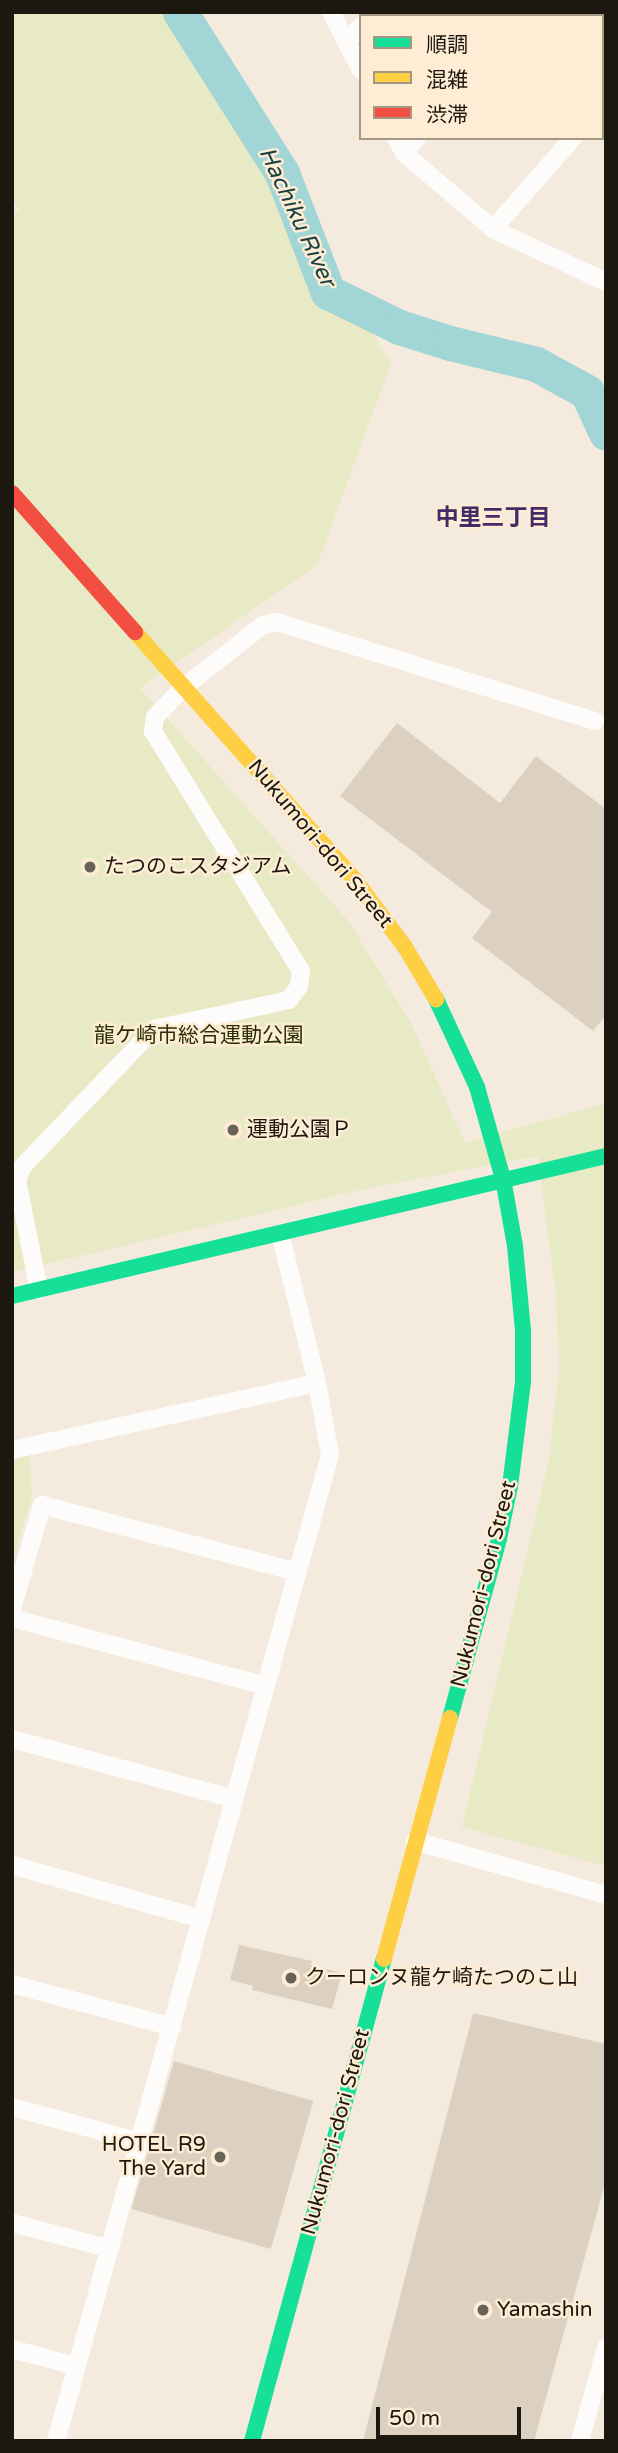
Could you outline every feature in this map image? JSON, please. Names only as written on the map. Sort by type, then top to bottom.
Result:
[{"type":"main road","name":"Nukumori-dori Street","points":[[12,493],[355,880],[405,947],[460,1044],[488,1122],[503,1179],[515,1246],[523,1330],[518,1435],[499,1539],[252,2441]]},
{"type":"main road","points":[[12,1296],[606,1157]]},
{"type":"street","points":[[331,12],[359,66]]},
{"type":"street","points":[[346,42],[359,28]]},
{"type":"street","points":[[492,229],[571,140]]},
{"type":"street","points":[[400,146],[492,229],[606,282]]},
{"type":"street","points":[[39,1290],[17,1180],[23,1166],[154,1029],[289,1000],[299,986],[301,971],[153,731],[155,717],[184,687],[263,625],[277,622],[595,720]]},
{"type":"street","points":[[56,2441],[107,2248],[141,2142],[330,1455],[317,1383],[280,1233]]},
{"type":"street","points":[[12,1450],[317,1383]]},
{"type":"street","points":[[12,1609],[42,1505],[297,1573]]},
{"type":"street","points":[[12,1618],[266,1686]]},
{"type":"street","points":[[12,1740],[234,1799]]},
{"type":"street","points":[[415,1841],[606,1895]]},
{"type":"street","points":[[12,1865],[201,1919]]},
{"type":"street","points":[[12,1984],[172,2027]]},
{"type":"street","points":[[12,2106],[141,2142]]},
{"type":"street","points":[[12,2223],[107,2248]]},
{"type":"street","points":[[580,2441],[606,2348]]},
{"type":"street","points":[[12,2349],[76,2367]]},
{"type":"green space","name":"龍ケ崎市総合運動公園","points":[[12,12],[169,12],[391,363],[317,565],[140,688],[349,922],[412,1025],[465,1143],[606,1103],[606,1866],[462,1827],[549,1460],[559,1369],[556,1296],[538,1156],[365,1189],[12,1272],[12,217],[20,209],[12,200]]},
{"type":"green space","points":[[387,12],[515,12],[515,14]]},
{"type":"green space","points":[[29,1455],[32,1495],[12,1564],[12,1460]]},
{"type":"building","points":[[397,723],[500,803],[536,756],[606,809],[606,1015],[593,1031],[472,938],[492,912],[340,796]]},
{"type":"building","points":[[239,1945],[312,1961],[311,1965],[342,1973],[332,2009],[252,1990],[253,1986],[230,1980]]},
{"type":"building","name":"Yamashin","points":[[473,2013],[606,2044],[606,2180],[534,2441],[363,2441]]},
{"type":"building","points":[[174,2061],[313,2101],[271,2249],[132,2209]]},
{"type":"waterway","name":"Hachiku River","points":[[180,12],[282,173],[328,292],[399,327],[450,343],[536,364],[587,392],[606,433]]},
{"type":"traffic: fast","points":[[436,999],[477,1087],[503,1179],[515,1246],[523,1330],[523,1382],[510,1486],[499,1539],[450,1718]]},
{"type":"traffic: fast","points":[[12,1296],[606,1156]]},
{"type":"traffic: fast","points":[[252,2441],[384,1959]]},
{"type":"traffic: slow","points":[[135,632],[355,880],[405,947],[436,999]]},
{"type":"traffic: slow","points":[[384,1959],[450,1718]]},
{"type":"traffic: jam","points":[[12,493],[135,632]]},
{"type":"place","name":"たつのこスタジアム","points":[[90,867]]},
{"type":"place","name":"運動公園Ｐ","points":[[233,1130]]},
{"type":"place","name":"クーロンヌ龍ケ崎たつのこ山","points":[[291,1978]]},
{"type":"place","name":"HOTEL R9 The Yard","points":[[220,2157]]},
{"type":"place","name":"Yamashin","points":[[483,2310]]},
{"type":"district","name":"中里三丁目","points":[[493,518]]}]
